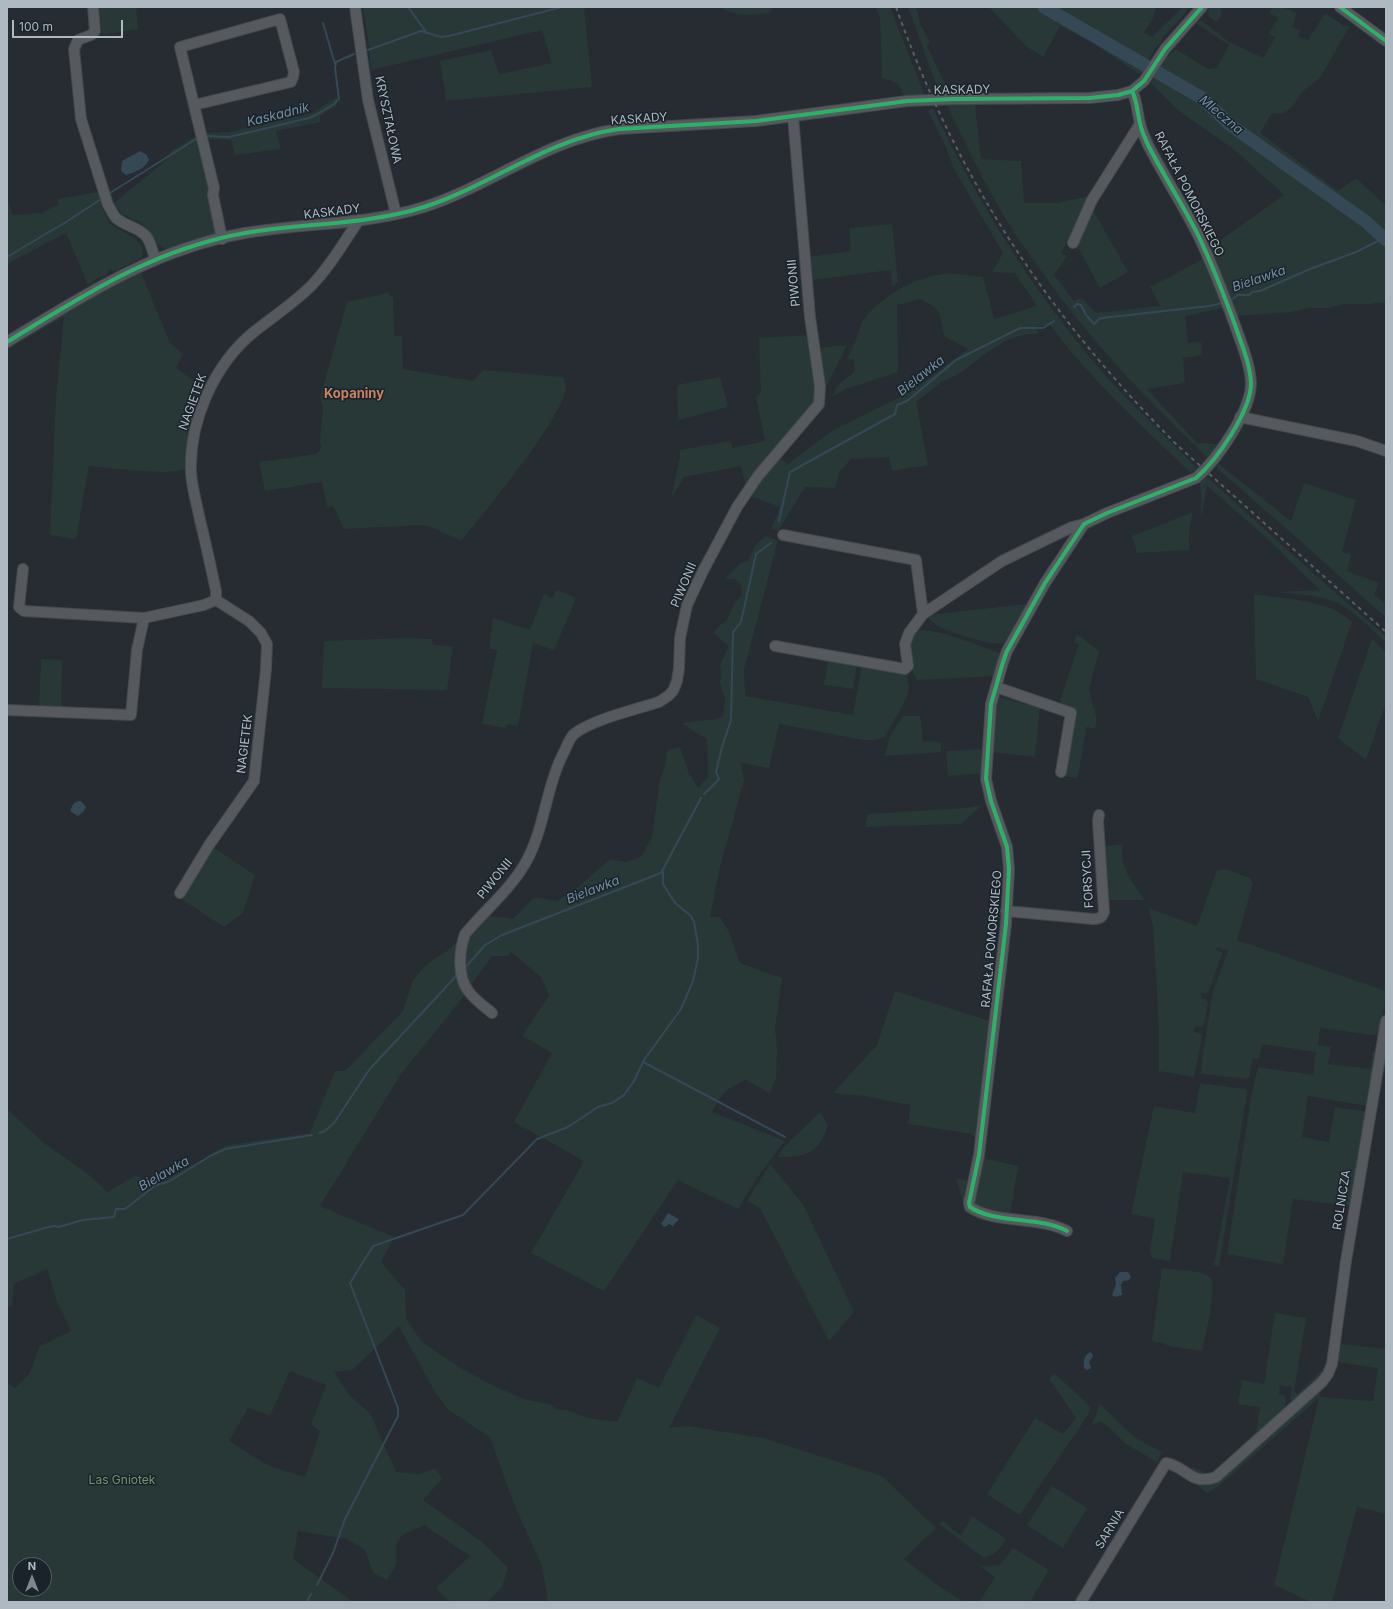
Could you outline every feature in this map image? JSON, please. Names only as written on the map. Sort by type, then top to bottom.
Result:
[{"type":"street","points":[[93,7],[95,31],[91,35],[78,40],[74,49],[81,119],[111,210],[117,218],[141,232],[145,236],[149,241],[155,259]]},
{"type":"street","name":"KRYSZTAŁOWA","points":[[355,7],[368,100],[396,214]]},
{"type":"street","points":[[1340,7],[1386,41]]},
{"type":"street","name":"KASKADY","points":[[7,342],[90,291],[155,259],[244,234],[275,229],[359,220],[417,209],[442,200],[563,143],[599,132],[619,129],[756,121],[907,101],[954,99],[1088,98],[1118,96],[1132,90],[1144,81],[1158,58],[1200,8]]},
{"type":"street","points":[[194,106],[290,82],[294,77],[294,72],[280,19],[180,47],[194,106],[214,188],[213,195],[222,239]]},
{"type":"street","name":"RAFAŁA POMORSKIEGO","points":[[775,646],[905,669],[908,666],[905,644],[909,633],[923,614],[1002,561],[1072,527],[1084,524],[1112,510],[1196,478],[1212,462],[1240,418],[1250,390],[1249,370],[1246,356],[1197,235],[1148,144],[1140,124],[1135,96],[1132,90]]},
{"type":"street","name":"PIWONII","points":[[492,1013],[469,992],[465,986],[460,969],[460,958],[465,934],[514,881],[526,861],[536,839],[553,777],[559,761],[571,738],[575,734],[590,726],[659,702],[668,696],[672,691],[677,681],[680,638],[687,605],[703,571],[744,495],[758,476],[819,404],[820,386],[810,317],[793,116]]},
{"type":"street","points":[[1073,243],[1092,200],[1140,124]]},
{"type":"street","name":"NAGIETEK","points":[[180,893],[210,845],[254,781],[266,669],[266,644],[261,633],[249,621],[216,600],[216,591],[191,474],[191,450],[196,428],[213,381],[228,358],[254,332],[284,310],[311,286],[338,251],[359,220]]},
{"type":"street","points":[[1240,418],[1357,441],[1386,451]]},
{"type":"street","name":"RAFAŁA POMORSKIEGO","points":[[1067,1231],[1059,1227],[1021,1219],[997,1217],[974,1210],[970,1207],[969,1203],[979,1155],[1006,910],[1008,869],[1007,847],[991,801],[986,778],[991,704],[1006,651],[1045,583],[1084,524]]},
{"type":"street","points":[[783,535],[916,560],[923,614]]},
{"type":"street","points":[[23,569],[19,607],[24,611],[144,618],[204,606],[216,600]]},
{"type":"street","points":[[7,710],[131,715],[137,650],[144,618]]},
{"type":"street","points":[[996,687],[1071,713],[1061,772]]},
{"type":"street","name":"FORSYCJI","points":[[1006,910],[1093,919],[1099,919],[1102,916],[1104,912],[1098,821],[1099,815]]},
{"type":"street","name":"ROLNICZA","points":[[1161,1469],[1166,1463],[1172,1464],[1197,1479],[1207,1481],[1216,1478],[1322,1382],[1328,1374],[1332,1364],[1346,1261],[1386,1021]]},
{"type":"street","name":"SARNIA","points":[[1081,1602],[1161,1469]]},
{"type":"green space","points":[[99,7],[136,7],[138,29],[102,35]]},
{"type":"green space","points":[[363,7],[584,7],[592,87],[446,101],[440,61],[491,50],[499,74],[552,63],[542,30],[371,70]]},
{"type":"green space","points":[[720,7],[772,7],[770,13],[744,15],[733,13]]},
{"type":"green space","points":[[876,7],[890,7],[925,96],[904,95],[899,85],[882,77],[880,18]]},
{"type":"green space","points":[[908,7],[916,7],[920,24],[930,42],[927,46],[949,92],[940,95]]},
{"type":"green space","points":[[989,7],[1156,7],[1153,18],[1144,33],[1152,37],[1183,7],[1189,7],[1182,17],[1162,38],[1162,41],[1154,50],[1141,73],[1138,73],[1088,40],[1060,26],[1043,57],[1027,47]]},
{"type":"green space","points":[[1208,7],[1222,7],[1220,12],[1222,14],[1218,20],[1215,21],[1209,17]]},
{"type":"green space","points":[[1273,7],[1282,7],[1297,13],[1292,27],[1301,31],[1298,36],[1308,40],[1325,13],[1344,26],[1350,26],[1320,78],[1303,91],[1295,103],[1287,111],[1280,114],[1272,113],[1260,133],[1338,191],[1356,178],[1384,204],[1386,203],[1386,302],[1370,304],[1344,304],[1328,308],[1309,308],[1291,312],[1235,316],[1208,249],[1284,195],[1236,151],[1178,110],[1151,83],[1166,58],[1176,49],[1208,69],[1217,68],[1229,45],[1195,23],[1201,20],[1229,42],[1264,58],[1275,37],[1269,34],[1278,18],[1269,13]]},
{"type":"green space","points":[[337,97],[336,106],[320,116],[321,122],[276,131],[281,149],[235,155],[231,140],[206,139],[205,133],[229,132],[312,113]]},
{"type":"green space","points":[[946,103],[975,104],[981,159],[1021,161],[1024,203],[1057,203],[1093,195],[1092,208],[1128,272],[1100,288],[1076,244],[1070,237],[1061,253],[1067,256],[1054,275],[1074,301],[1082,298],[1096,313],[1160,306],[1150,287],[1203,259],[1223,308],[1185,316],[1188,343],[1201,342],[1202,355],[1183,358],[1185,383],[1147,389],[1197,443],[1218,444],[1211,458],[1208,459],[1130,380],[1073,314],[1024,247],[1002,212]]},
{"type":"green space","points":[[933,108],[970,181],[991,217],[1013,253],[1061,321],[1113,384],[1197,468],[1191,473],[1135,420],[1082,364],[1050,325],[1037,326],[1038,333],[1023,335],[1007,340],[982,356],[962,372],[940,383],[916,402],[928,465],[892,471],[889,457],[851,459],[839,472],[835,488],[805,487],[779,530],[771,529],[780,507],[748,495],[778,457],[788,464],[833,430],[911,392],[968,349],[944,336],[940,316],[936,308],[921,299],[897,305],[898,372],[846,389],[833,396],[837,386],[855,371],[854,360],[847,359],[862,322],[869,313],[887,297],[909,284],[932,276],[958,274],[983,277],[994,319],[1037,306],[1015,273],[992,272],[1003,253],[954,169],[945,145],[928,111]]},
{"type":"green space","points":[[198,135],[219,234],[192,240],[166,249],[156,243],[150,231],[140,222],[122,214],[114,203],[167,159],[171,151]]},
{"type":"green space","points":[[98,192],[102,208],[110,224],[136,239],[143,249],[142,258],[113,272],[112,269],[107,272],[108,275],[99,277],[88,285],[66,233],[7,264],[7,198],[13,215],[41,213],[59,204],[57,199]]},
{"type":"green space","points":[[892,224],[898,282],[892,287],[891,270],[811,280],[808,257],[851,251],[849,228]]},
{"type":"green space","points":[[140,270],[170,343],[183,354],[176,368],[205,389],[187,469],[152,472],[89,466],[76,539],[50,535],[56,398],[64,316],[7,350],[7,346],[83,300]]},
{"type":"green space","points":[[387,293],[393,298],[394,336],[402,336],[403,369],[473,381],[483,370],[563,377],[566,386],[563,399],[539,440],[504,488],[461,541],[436,529],[423,525],[344,529],[333,506],[327,507],[322,482],[265,491],[259,462],[316,454],[321,448],[320,441],[323,408],[320,397],[347,302]]},
{"type":"green space","points":[[808,335],[816,378],[815,402],[748,486],[745,483],[741,466],[684,477],[671,499],[680,457],[680,450],[730,441],[733,448],[765,441],[756,397],[761,393],[759,338]]},
{"type":"green space","points":[[847,345],[825,389],[818,348]]},
{"type":"green space","points":[[720,377],[728,407],[678,420],[677,385]]},
{"type":"green space","points":[[1219,464],[1291,521],[1304,483],[1356,500],[1342,552],[1351,555],[1347,571],[1379,583],[1374,595],[1384,602],[1386,598],[1386,618],[1217,468]]},
{"type":"green space","points":[[1205,475],[1322,581],[1386,636],[1386,643],[1356,615],[1335,602],[1314,596],[1277,592],[1320,590],[1260,532],[1207,486],[1201,519],[1201,491],[1199,481]]},
{"type":"green space","points":[[1193,512],[1189,530],[1189,550],[1137,553],[1132,536]]},
{"type":"green space","points":[[765,536],[778,540],[744,670],[745,696],[853,715],[862,664],[907,675],[909,687],[908,695],[885,737],[876,740],[864,740],[779,724],[769,768],[741,763],[744,780],[719,871],[710,917],[720,917],[729,932],[740,963],[782,978],[775,1029],[777,1049],[776,1078],[770,1093],[745,1080],[739,1083],[725,1092],[712,1112],[785,1141],[760,1174],[738,1209],[678,1180],[604,1291],[531,1253],[584,1161],[514,1122],[552,1053],[522,1036],[549,995],[541,977],[511,952],[508,956],[492,956],[468,989],[465,979],[463,945],[484,915],[513,919],[534,897],[557,901],[577,888],[610,859],[626,862],[641,857],[652,837],[660,779],[665,766],[667,750],[680,747],[689,774],[698,788],[708,777],[707,739],[681,723],[717,719],[723,716],[725,700],[720,683],[720,665],[729,646],[713,633],[720,625],[726,622],[735,602],[742,595],[741,586],[738,581],[733,579],[725,579],[741,563],[748,561],[755,546]]},
{"type":"green space","points":[[557,590],[576,598],[554,650],[533,643],[518,726],[507,724],[506,728],[482,724],[497,650],[489,649],[493,618],[530,630],[544,594],[552,598]]},
{"type":"green space","points":[[1254,594],[1318,604],[1342,614],[1352,622],[1318,721],[1308,697],[1256,679]]},
{"type":"green space","points":[[1028,604],[1008,640],[1004,643],[997,644],[979,641],[940,627],[932,622],[927,615]]},
{"type":"green space","points":[[921,630],[942,633],[1002,654],[995,676],[917,680],[912,670],[908,647],[914,633]]},
{"type":"green space","points":[[1077,634],[1099,651],[1089,690],[1097,720],[1095,729],[1086,727],[1078,778],[1063,776],[1075,712],[1061,705],[1060,701],[1079,644],[1074,643]]},
{"type":"green space","points":[[408,638],[432,639],[433,645],[453,646],[447,690],[322,688],[324,641]]},
{"type":"green space","points":[[1372,639],[1386,652],[1386,702],[1366,760],[1338,738]]},
{"type":"green space","points":[[829,657],[857,663],[853,689],[824,685]]},
{"type":"green space","points":[[41,659],[62,660],[61,709],[39,709]]},
{"type":"green space","points":[[996,696],[1040,708],[1035,757],[991,752]]},
{"type":"green space","points":[[903,716],[920,716],[923,741],[941,742],[941,752],[885,756],[890,736]]},
{"type":"green space","points":[[983,749],[982,773],[948,776],[946,751]]},
{"type":"green space","points":[[982,805],[961,824],[865,827],[868,814],[963,808]]},
{"type":"green space","points":[[1123,844],[1122,852],[1125,867],[1131,880],[1145,900],[1106,900],[1102,847]]},
{"type":"green space","points":[[214,848],[255,875],[243,913],[224,927],[180,898]]},
{"type":"green space","points":[[1225,869],[1250,878],[1253,883],[1237,940],[1386,991],[1380,1036],[1320,1028],[1318,1045],[1331,1047],[1328,1064],[1370,1069],[1373,1051],[1379,1052],[1368,1106],[1308,1096],[1302,1137],[1329,1142],[1335,1107],[1367,1112],[1350,1206],[1293,1199],[1283,1264],[1227,1254],[1252,1092],[1258,1067],[1313,1075],[1316,1052],[1262,1044],[1259,1059],[1253,1058],[1249,1078],[1247,1079],[1201,1073],[1213,991],[1228,951],[1217,947],[1216,950],[1222,954],[1208,993],[1201,993],[1201,998],[1206,999],[1208,1002],[1204,1025],[1202,1027],[1195,1026],[1194,1032],[1201,1033],[1202,1037],[1194,1077],[1159,1071],[1159,1028],[1153,927],[1149,908],[1197,926],[1217,870]]},
{"type":"green space","name":"Las Gniotek","points":[[462,938],[466,993],[401,1074],[320,1206],[394,1237],[381,1262],[405,1290],[406,1319],[422,1342],[462,1369],[494,1386],[527,1400],[549,1404],[558,1410],[566,1410],[588,1418],[617,1422],[637,1378],[659,1388],[696,1315],[720,1328],[669,1428],[688,1426],[763,1438],[879,1475],[884,1478],[936,1528],[904,1559],[940,1587],[964,1602],[548,1602],[542,1566],[514,1504],[490,1437],[447,1409],[431,1385],[399,1326],[352,1370],[334,1372],[351,1397],[370,1413],[396,1472],[420,1474],[435,1468],[442,1479],[423,1500],[482,1542],[508,1568],[502,1587],[489,1602],[450,1602],[436,1588],[470,1556],[424,1525],[402,1535],[396,1545],[396,1565],[387,1580],[373,1573],[365,1550],[347,1539],[298,1531],[293,1559],[353,1602],[7,1602],[7,1382],[15,1388],[30,1373],[39,1347],[71,1331],[57,1302],[47,1269],[14,1284],[12,1306],[7,1308],[7,1109],[44,1143],[88,1174],[108,1192],[136,1175],[154,1186],[228,1145],[310,1133],[335,1071],[345,1071],[403,1011],[413,980],[428,963],[447,951]],"holes":[[[290,1371],[326,1385],[311,1424],[320,1432],[305,1477],[269,1466],[229,1441],[248,1408],[270,1416]]]},
{"type":"green space","points":[[895,991],[990,1021],[977,1139],[972,1134],[908,1124],[910,1105],[864,1096],[833,1093],[877,1045]]},
{"type":"green space","points":[[1200,1083],[1245,1089],[1247,1093],[1219,1267],[1214,1265],[1230,1178],[1183,1172],[1170,1261],[1152,1258],[1150,1251],[1155,1219],[1131,1214],[1154,1106],[1195,1113]]},
{"type":"green space","points":[[820,1112],[828,1125],[816,1148],[804,1155],[778,1157],[782,1149]]},
{"type":"green space","points":[[982,1158],[1018,1166],[1010,1215],[974,1207],[972,1202]]},
{"type":"green space","points":[[770,1164],[803,1204],[854,1312],[829,1341],[760,1208],[747,1201]]},
{"type":"green space","points":[[956,1179],[970,1181],[966,1207],[970,1213],[964,1212],[963,1202]]},
{"type":"green space","points":[[1162,1268],[1201,1273],[1210,1277],[1212,1281],[1212,1300],[1202,1351],[1168,1346],[1166,1344],[1152,1341]]},
{"type":"green space","points":[[1275,1313],[1306,1318],[1294,1391],[1297,1394],[1323,1369],[1310,1388],[1293,1404],[1290,1400],[1292,1387],[1280,1385],[1279,1394],[1285,1396],[1285,1410],[1212,1476],[1193,1473],[1193,1467],[1209,1475],[1256,1432],[1260,1407],[1238,1404],[1242,1380],[1264,1384]]},
{"type":"green space","points":[[1340,1344],[1386,1349],[1386,1514],[1357,1507],[1332,1602],[1311,1602],[1274,1585],[1319,1398],[1221,1484],[1207,1493],[1197,1485],[1208,1485],[1220,1479],[1321,1388],[1320,1397],[1373,1401],[1378,1368],[1337,1362]]},
{"type":"green space","points":[[1054,1373],[1086,1402],[1090,1408],[1088,1415],[1020,1515],[987,1494],[1035,1418],[1063,1434],[1076,1418],[1049,1379]]},
{"type":"green space","points":[[1099,1403],[1134,1437],[1162,1452],[1157,1462],[1126,1444],[1109,1427],[1101,1422],[1092,1424],[1098,1410]]},
{"type":"green space","points":[[1052,1486],[1087,1508],[1063,1548],[1027,1525]]},
{"type":"green space","points":[[972,1516],[1006,1539],[997,1551],[988,1557],[984,1558],[939,1524],[942,1520],[961,1536]]},
{"type":"green space","points":[[1013,1548],[1049,1570],[1030,1602],[979,1602],[995,1577],[981,1567],[1000,1565]]},
{"type":"water","points":[[140,151],[147,155],[149,160],[145,166],[139,170],[126,175],[121,171],[122,161]]},
{"type":"water","points":[[81,801],[86,807],[78,816],[70,811],[73,804]]},
{"type":"water","points":[[668,1213],[679,1219],[673,1226],[669,1224],[665,1227],[661,1224]]},
{"type":"water","points":[[1120,1272],[1128,1272],[1131,1277],[1129,1280],[1123,1281],[1121,1285],[1122,1295],[1115,1297],[1112,1295],[1116,1284],[1115,1278]]},
{"type":"water","points":[[1091,1352],[1093,1356],[1089,1362],[1091,1368],[1087,1370],[1084,1368],[1085,1356]]},
{"type":"waterway","points":[[408,7],[426,32]]},
{"type":"waterway","name":"Kaskadnik","points":[[368,50],[421,31],[441,37],[449,36],[562,7]]},
{"type":"waterway","name":"Mleczna","points":[[1044,7],[1202,98],[1229,124],[1365,221],[1386,240]]},
{"type":"waterway","points":[[323,23],[335,64]]},
{"type":"waterway","name":"Kaskadnik","points":[[207,136],[229,137],[316,115],[334,104],[339,99],[335,68],[336,62],[354,54]]},
{"type":"waterway","name":"Kaskadnik","points":[[110,193],[196,139]]},
{"type":"waterway","name":"Kaskadnik","points":[[7,257],[101,199]]},
{"type":"waterway","name":"Bielawka","points":[[1229,301],[1238,295],[1249,295],[1252,292],[1260,291],[1310,269],[1356,252],[1384,238]]},
{"type":"waterway","name":"Bielawka","points":[[1074,307],[1077,304],[1081,305],[1086,315],[1094,324],[1102,318],[1209,306],[1223,303]]},
{"type":"waterway","name":"Bielawka","points":[[779,521],[790,472],[895,414],[897,405],[907,401],[956,360],[1020,328],[1043,328],[1054,321]]},
{"type":"waterway","name":"Bielawka","points":[[704,794],[719,779],[716,772],[731,720],[733,632],[741,622],[756,554],[771,543]]},
{"type":"waterway","name":"Bielawka","points":[[464,969],[485,945],[502,935],[661,873],[701,798]]},
{"type":"waterway","points":[[317,1585],[333,1553],[345,1519],[398,1416],[398,1408],[350,1283],[373,1246],[463,1215],[537,1139],[568,1127],[598,1107],[612,1103],[624,1095],[634,1081],[644,1060],[681,1009],[693,981],[698,958],[698,945],[694,922],[691,916],[675,903],[663,884],[663,872]]},
{"type":"waterway","name":"Bielawka","points":[[319,1133],[325,1131],[334,1123],[369,1070],[458,974]]},
{"type":"waterway","points":[[643,1062],[785,1137]]},
{"type":"waterway","name":"Bielawka","points":[[7,1239],[45,1228],[54,1226],[59,1227],[83,1220],[114,1217],[116,1209],[125,1209],[156,1185],[168,1182],[210,1156],[225,1149],[312,1135]]},
{"type":"waterway","points":[[307,1602],[311,1594]]},
{"type":"railway","points":[[896,7],[920,70],[948,130],[978,187],[1012,243],[1048,296],[1088,347],[1131,397],[1178,446],[1386,632]]},
{"type":"cycle path","points":[[7,342],[92,291],[150,262],[180,250],[212,240],[245,233],[380,217],[424,207],[449,198],[544,152],[593,134],[619,129],[756,121],[907,101],[954,99],[1089,98],[1118,95],[1132,91],[1144,81],[1165,49],[1202,7]]},
{"type":"cycle path","points":[[1340,7],[1386,41]]},
{"type":"cycle path","points":[[1067,1231],[1044,1223],[991,1216],[970,1207],[969,1203],[979,1155],[1006,924],[1009,869],[1007,847],[991,801],[986,779],[991,704],[1007,651],[1045,583],[1084,524],[1107,513],[1196,478],[1223,447],[1239,421],[1245,407],[1251,383],[1245,353],[1218,280],[1198,235],[1148,145],[1141,128],[1136,102],[1132,91]]},
{"type":"district","name":"Kopaniny","points":[[354,394]]}]
